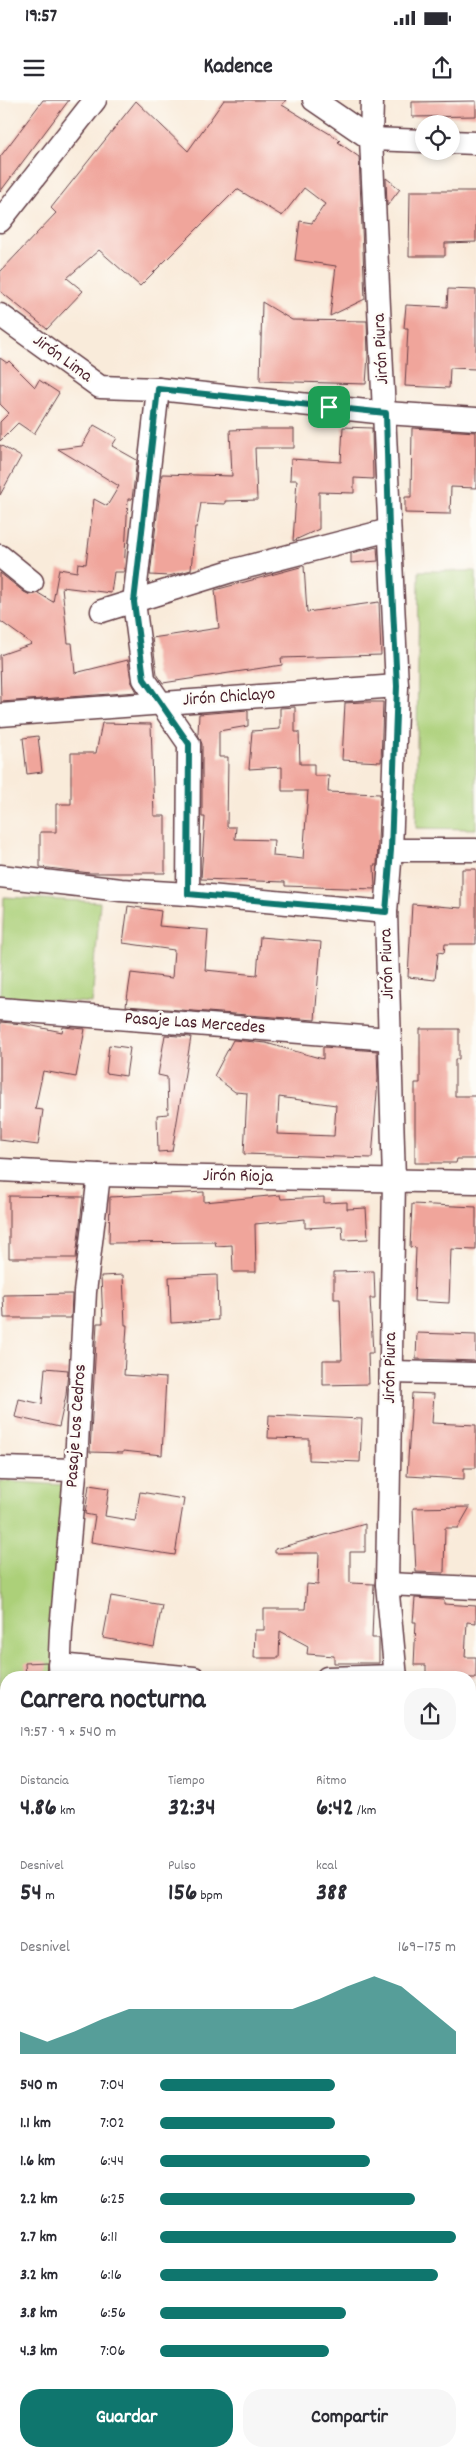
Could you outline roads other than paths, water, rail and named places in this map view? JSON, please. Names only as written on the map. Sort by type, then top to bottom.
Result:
[{"type":"street","points":[[0,221],[95,100]]},
{"type":"street","points":[[314,100],[371,139],[415,141]]},
{"type":"street","name":"Jirón Piura","points":[[372,100],[371,139],[386,413],[389,530],[397,686],[391,850],[386,912],[394,1180],[387,1584],[395,1671]]},
{"type":"street","points":[[460,142],[476,143]]},
{"type":"street","name":"Jirón Lima","points":[[0,315],[100,386],[158,389]]},
{"type":"street","points":[[188,894],[189,744],[144,679],[134,602],[158,389],[386,413],[476,419]]},
{"type":"street","points":[[102,611],[231,570],[389,530]]},
{"type":"street","points":[[0,556],[32,582]]},
{"type":"street","name":"Jirón Chiclayo","points":[[0,715],[397,686]]},
{"type":"street","points":[[391,850],[476,850]]},
{"type":"street","points":[[0,876],[131,891],[188,894],[386,912]]},
{"type":"street","name":"Pasaje Las Mercedes","points":[[0,1009],[390,1039]]},
{"type":"street","name":"Jirón Rioja","points":[[0,1170],[99,1175],[476,1182]]},
{"type":"street","name":"Pasaje Los Cedros","points":[[59,1671],[76,1470],[85,1292],[99,1175]]},
{"type":"street","points":[[391,1372],[476,1374]]},
{"type":"street","points":[[0,1468],[76,1470]]},
{"type":"street","points":[[387,1584],[476,1588]]}]
